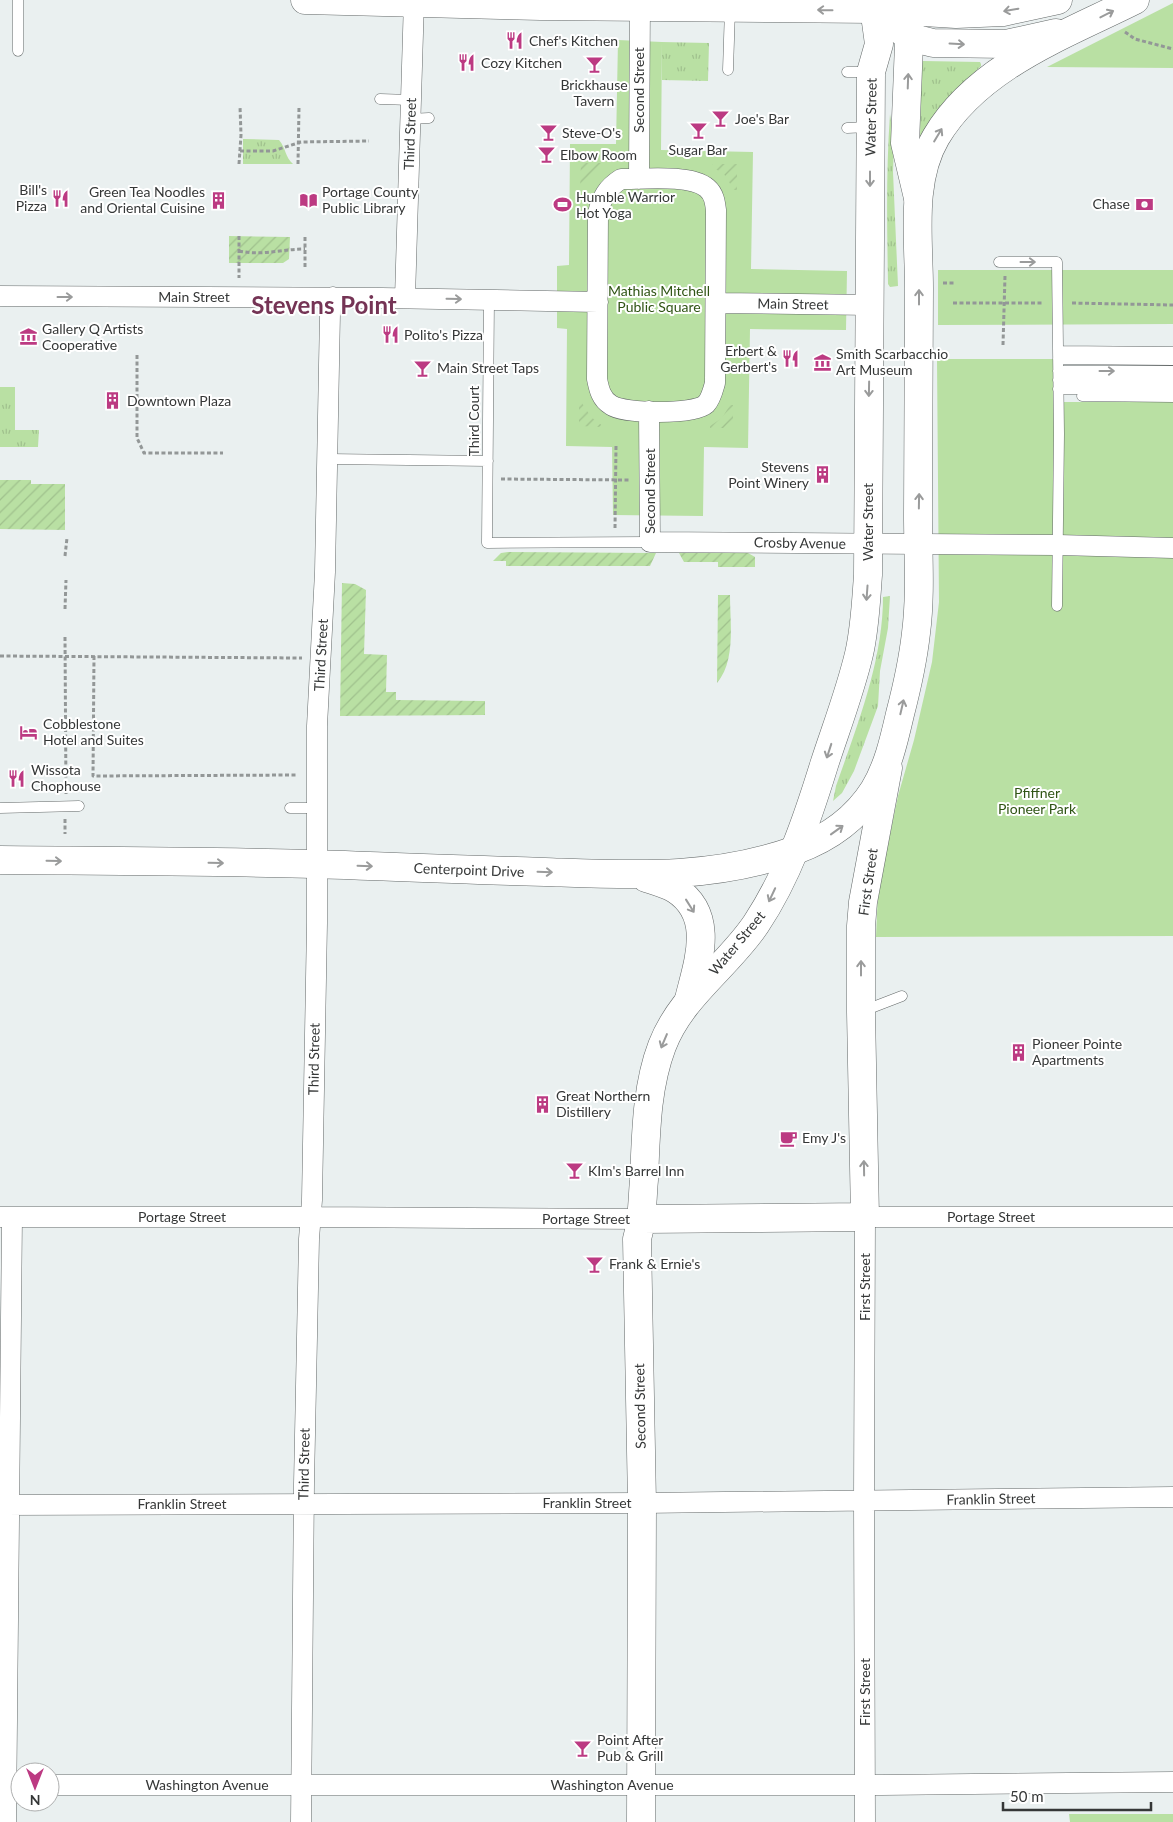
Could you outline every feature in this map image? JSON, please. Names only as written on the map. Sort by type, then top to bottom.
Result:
[{"type":"street","points":[[305,0],[640,4],[730,9],[874,5],[910,16],[1003,12],[1058,0]]},
{"type":"street","points":[[918,198],[929,152],[936,137],[968,95],[994,74],[1046,44],[1135,0]]},
{"type":"street","name":"Third Street","points":[[405,298],[417,112],[414,2]]},
{"type":"street","name":"Second Street","points":[[639,180],[640,4]]},
{"type":"street","name":"Water Street","points":[[689,999],[754,926],[766,908],[794,851],[808,816],[860,652],[864,622],[868,545],[870,305],[859,128],[859,72],[879,44],[874,5]]},
{"type":"street","points":[[910,16],[933,43],[1006,44],[1079,28]]},
{"type":"street","points":[[891,754],[917,630],[919,545],[918,198],[906,143],[910,16]]},
{"type":"street","points":[[621,180],[639,180],[687,180],[700,183],[708,189],[714,198],[716,210],[716,383],[712,395],[706,404],[696,410],[682,412],[624,410],[612,406],[604,400],[599,390],[597,379],[598,213],[600,202],[604,193],[612,185],[621,180]]},
{"type":"street","name":"Main Street","points":[[0,296],[333,297],[598,302]]},
{"type":"street","name":"Third Street","points":[[301,1822],[303,1504],[311,1216],[317,726],[325,572],[330,313],[333,297]]},
{"type":"street","name":"Main Street","points":[[716,303],[870,305]]},
{"type":"street","name":"Second Street","points":[[649,411],[650,542]]},
{"type":"street","name":"Crosby Avenue","points":[[650,542],[722,541],[868,545],[1058,545],[1173,548]]},
{"type":"street","name":"Centerpoint Drive","points":[[0,860],[316,864],[635,875],[685,874],[714,871],[794,851],[822,840],[850,820],[875,788],[891,754]]},
{"type":"street","name":"First Street","points":[[865,1822],[865,1217],[861,934],[864,902],[891,754]]},
{"type":"street","points":[[635,875],[673,888],[683,895],[697,918],[702,941],[689,999]]},
{"type":"street","name":"Second Street","points":[[640,1822],[642,1502],[637,1239],[643,1219],[646,1129],[651,1084],[661,1046],[668,1031],[689,999]]},
{"type":"street","name":"Portage Street","points":[[6,1217],[311,1216],[643,1219],[1173,1217]]},
{"type":"street","points":[[6,1217],[5,1504],[9,1785],[6,1822]]},
{"type":"street","name":"Franklin Street","points":[[5,1504],[642,1502],[1173,1497]]},
{"type":"street","name":"Washington Avenue","points":[[60,1785],[865,1785],[1173,1782]]},
{"type":"lane","points":[[18,0],[18,51]]},
{"type":"lane","points":[[728,70],[730,9]]},
{"type":"lane","points":[[380,99],[417,112]]},
{"type":"lane","points":[[1000,262],[1057,262],[1058,545],[1056,606]]},
{"type":"lane","name":"Third Court","points":[[487,543],[489,299]]},
{"type":"lane","points":[[1058,352],[1173,345]]},
{"type":"lane","points":[[1058,352],[1173,352]]},
{"type":"lane","points":[[1058,352],[1173,360]]},
{"type":"lane","points":[[1058,384],[1173,371]]},
{"type":"lane","points":[[1058,384],[1173,380]]},
{"type":"lane","points":[[1058,384],[1173,388]]},
{"type":"lane","points":[[1058,384],[1173,397]]},
{"type":"lane","points":[[328,459],[488,461]]},
{"type":"lane","name":"Crosby Avenue","points":[[487,543],[650,542]]},
{"type":"lane","points":[[0,808],[79,806]]},
{"type":"lane","points":[[290,808],[317,808]]},
{"type":"lane","points":[[861,1012],[902,996]]},
{"type":"path","points":[[1125,32],[1136,39],[1173,49]]},
{"type":"path","points":[[239,164],[240,106]]},
{"type":"path","points":[[298,164],[299,107]]},
{"type":"path","points":[[240,151],[273,151],[298,142],[369,141]]},
{"type":"path","points":[[239,236],[239,297]]},
{"type":"path","points":[[305,237],[305,268]]},
{"type":"path","points":[[239,251],[263,254],[287,249],[305,249]]},
{"type":"path","points":[[1003,345],[1005,274]]},
{"type":"path","points":[[937,283],[954,283]]},
{"type":"path","points":[[953,303],[1044,303]]},
{"type":"path","points":[[1066,303],[1173,305]]},
{"type":"path","points":[[137,355],[137,438],[144,453],[223,453]]},
{"type":"path","points":[[615,542],[616,446]]},
{"type":"path","points":[[488,479],[651,480]]},
{"type":"path","points":[[65,556],[67,538]]},
{"type":"path","points":[[65,609],[66,580]]},
{"type":"path","points":[[65,637],[66,798]]},
{"type":"path","points":[[0,656],[302,658]]},
{"type":"path","points":[[94,656],[93,776],[296,775]]},
{"type":"path","points":[[65,818],[65,834]]},
{"type":"green space","points":[[1173,3],[1173,68],[1047,67]]},
{"type":"green space","name":"Mathias Mitchell Public Square","points":[[618,40],[662,42],[661,150],[753,152],[751,269],[847,271],[846,330],[750,329],[748,448],[704,447],[703,516],[613,515],[612,447],[566,446],[567,329],[557,328],[557,266],[569,265],[570,144],[616,144]]},
{"type":"green space","points":[[662,42],[709,43],[708,81],[662,80]]},
{"type":"green space","points":[[921,62],[980,62],[981,66],[939,108],[920,140]]},
{"type":"green space","points":[[890,114],[894,142],[893,172],[898,286],[890,287],[888,284],[887,199]]},
{"type":"green space","points":[[243,139],[279,140],[293,164],[243,164]]},
{"type":"green space","points":[[581,163],[604,163],[580,190]]},
{"type":"green space","points":[[712,164],[737,164],[737,190],[734,190],[724,174],[712,167]]},
{"type":"green space","points":[[229,236],[290,237],[289,259],[283,263],[229,263]]},
{"type":"green space","points":[[938,270],[1173,270],[1173,324],[938,325]]},
{"type":"green space","name":"Pfiffner Pioneer Park","points":[[937,359],[1053,359],[1054,402],[1173,402],[1173,936],[876,937],[878,891],[898,796],[914,740],[932,662],[939,602]]},
{"type":"green space","points":[[0,387],[15,387],[15,430],[39,430],[38,447],[0,447]]},
{"type":"green space","points":[[579,403],[582,403],[591,417],[604,427],[579,426]]},
{"type":"green space","points":[[730,405],[733,405],[733,428],[710,428],[710,426],[722,418]]},
{"type":"green space","points":[[0,480],[31,480],[31,484],[65,484],[65,530],[0,529]]},
{"type":"green space","points":[[501,553],[656,553],[650,566],[506,566],[506,561],[493,561]]},
{"type":"green space","points":[[679,553],[748,553],[755,557],[755,567],[718,567],[718,562],[684,562]]},
{"type":"green space","points":[[342,583],[355,584],[366,590],[364,654],[387,655],[386,692],[396,692],[396,700],[485,701],[485,715],[340,716]]},
{"type":"green space","points":[[718,595],[730,595],[731,641],[727,664],[717,683]]},
{"type":"green space","points":[[890,596],[888,628],[880,671],[878,706],[854,771],[842,793],[833,801],[836,786],[860,717],[874,669],[882,621],[883,597]]},
{"type":"green space","points":[[1069,1814],[1173,1814],[1173,1822],[1070,1822]]},
{"type":"place","name":"Chef's Kitchen","points":[[515,41]]},
{"type":"place","name":"Cozy Kitchen","points":[[467,63]]},
{"type":"place","name":"Brickhause Tavern","points":[[594,65]]},
{"type":"place","name":"Joe's Bar","points":[[721,119]]},
{"type":"place","name":"Sugar Bar","points":[[698,130]]},
{"type":"place","name":"Steve-O's","points":[[548,133]]},
{"type":"place","name":"Elbow Room","points":[[546,155]]},
{"type":"place","name":"Bill's Pizza","points":[[61,198]]},
{"type":"place","name":"Green Tea Noodles and Oriental Cuisine","points":[[219,200]]},
{"type":"place","name":"Portage County Public Library","points":[[308,200]]},
{"type":"place","name":"Chase","points":[[1144,204]]},
{"type":"place","name":"Humble Warrior Hot Yoga","points":[[562,205]]},
{"type":"place","name":"Polito's Pizza","points":[[390,335]]},
{"type":"place","name":"Gallery Q Artists Cooperative","points":[[28,337]]},
{"type":"place","name":"Erbert & Gerbert's","points":[[791,359]]},
{"type":"place","name":"Smith Scarbacchio Art Museum","points":[[822,362]]},
{"type":"place","name":"Main Street Taps","points":[[423,368]]},
{"type":"place","name":"Downtown Plaza","points":[[113,401]]},
{"type":"place","name":"Stevens Point Winery","points":[[823,475]]},
{"type":"place","name":"Cobblestone Hotel and Suites","points":[[29,732]]},
{"type":"place","name":"Wissota Chophouse","points":[[17,778]]},
{"type":"place","name":"Pioneer Pointe Apartments","points":[[1018,1052]]},
{"type":"place","name":"Great Northern Distillery","points":[[542,1104]]},
{"type":"place","name":"Emy J's","points":[[788,1138]]},
{"type":"place","name":"KIm's Barrel Inn","points":[[574,1171]]},
{"type":"place","name":"Frank & Ernie's","points":[[595,1264]]},
{"type":"place","name":"Point After Pub & Grill","points":[[583,1748]]},
{"type":"district","name":"Stevens Point","points":[[324,306]]}]
